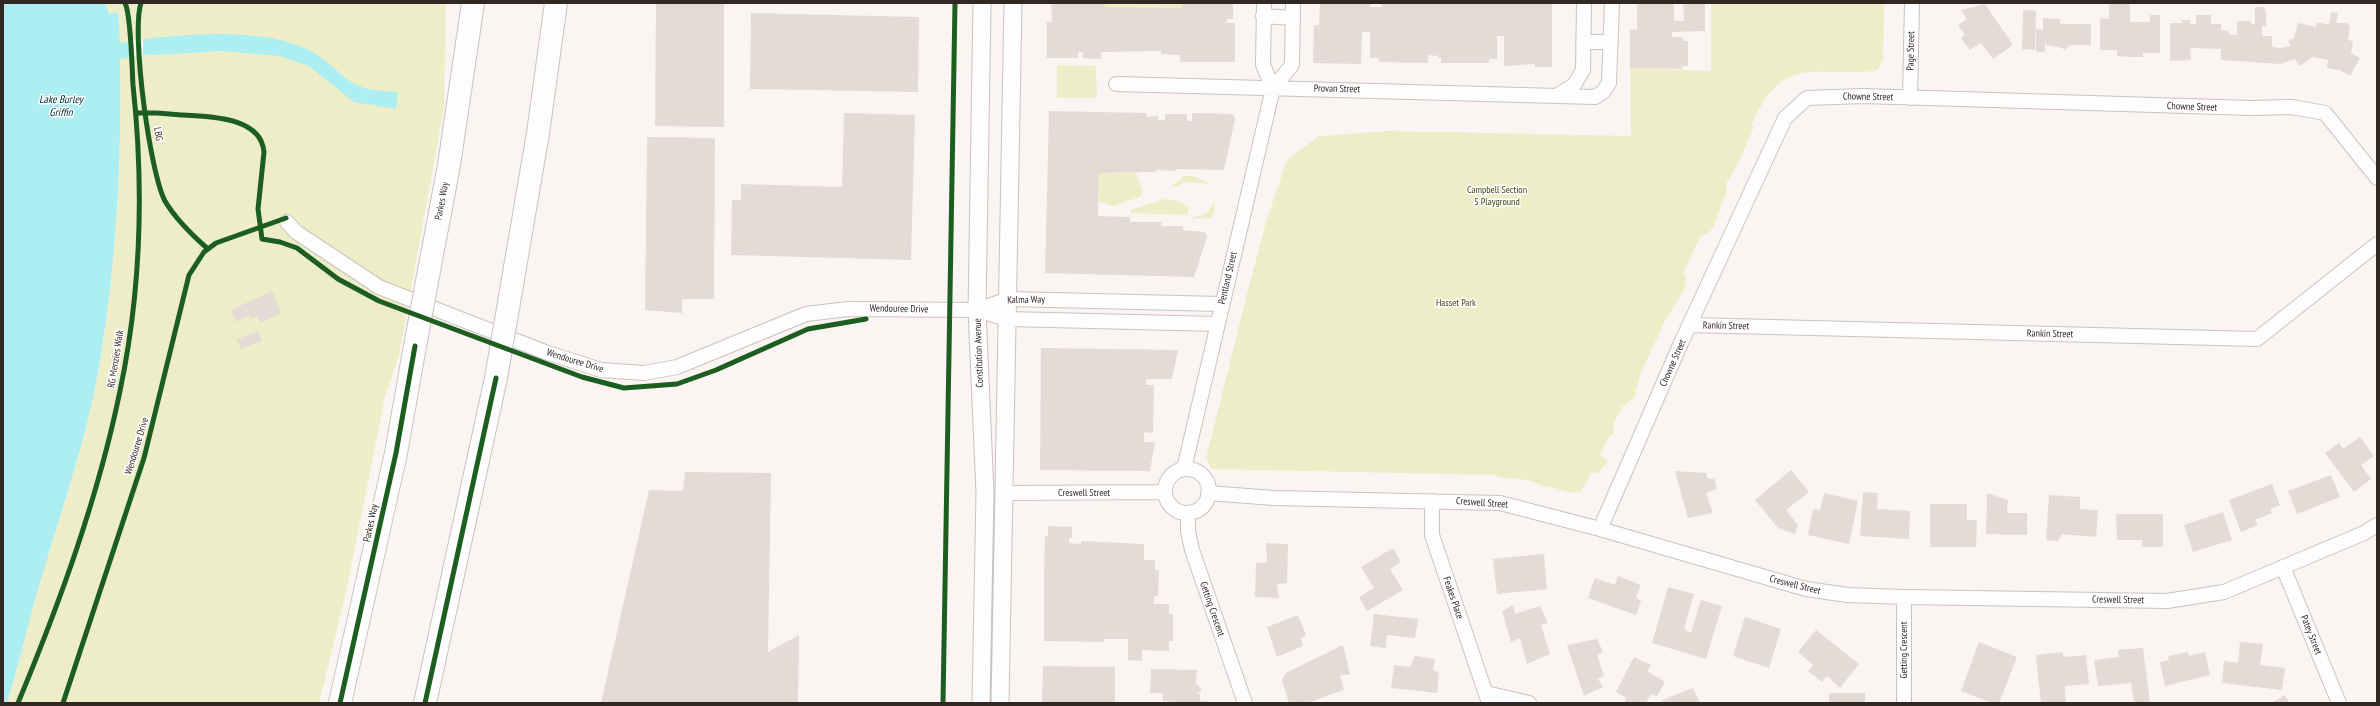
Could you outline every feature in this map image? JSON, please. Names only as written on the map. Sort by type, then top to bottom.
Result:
[{"type":"main road","name":"Parkes Way","points":[[340,703],[396,453],[449,165],[473,3]]},
{"type":"main road","points":[[425,703],[496,378],[538,134],[556,3]]},
{"type":"street","name":"Constitution Avenue","points":[[981,703],[985,493],[977,310],[982,3]]},
{"type":"street","points":[[1000,703],[1013,3]]},
{"type":"street","name":"Pentland Street","points":[[1184,469],[1272,88],[1292,65],[1293,3]]},
{"type":"street","points":[[1558,95],[1569,90],[1579,79],[1582,70],[1584,3]]},
{"type":"street","name":"Provan Street","points":[[1116,84],[1595,97],[1603,92],[1609,83],[1612,3]]},
{"type":"street","name":"Page Street","points":[[1910,98],[1912,3]]},
{"type":"street","points":[[1272,88],[1262,65],[1263,9],[1293,18]]},
{"type":"street","points":[[1584,42],[1611,42]]},
{"type":"street","name":"Chowne Street","points":[[1600,528],[1785,118],[1807,98],[1863,96],[2251,108],[2292,107],[2325,112],[2377,178]]},
{"type":"street","name":"Wendouree Drive","points":[[287,222],[296,232],[379,287],[545,352],[601,370],[644,373],[677,367],[806,314],[848,309],[977,310]]},
{"type":"street","name":"Rankin Street","points":[[1690,326],[2257,339],[2377,244]]},
{"type":"street","name":"Kalma Way","points":[[977,310],[1008,299],[1222,304]]},
{"type":"street","name":"Kalma Way","points":[[977,310],[1007,319],[1218,324]]},
{"type":"street","points":[[1184,469],[1190,469],[1202,475],[1208,486],[1208,493],[1204,504],[1194,511],[1188,512],[1175,510],[1166,499],[1165,492],[1168,480],[1172,474],[1184,469]]},
{"type":"street","name":"Creswell Street","points":[[1004,493],[1165,492]]},
{"type":"street","name":"Creswell Street","points":[[1208,493],[1267,497],[1507,504],[1600,528],[1806,589],[1846,595],[1904,597],[2164,601],[2224,592],[2364,533],[2377,525]]},
{"type":"street","name":"Feakes Place","points":[[1432,501],[1432,535],[1488,698],[1529,703]]},
{"type":"street","name":"Getting Crescent","points":[[1188,512],[1189,536],[1192,550],[1245,703]]},
{"type":"street","name":"Patey Street","points":[[2283,567],[2339,703]]},
{"type":"street","name":"Getting Crescent","points":[[1904,597],[1904,703]]},
{"type":"green space","points":[[105,3],[446,3],[444,108],[399,355],[385,397],[346,592],[319,703],[7,703],[41,577],[73,475],[87,424],[98,372],[105,328],[111,283],[118,193],[120,148],[120,57],[118,12],[109,15]]},
{"type":"green space","points":[[1105,3],[1182,3],[1182,17],[1120,35],[1120,7],[1105,7]]},
{"type":"green space","name":"Hasset Park","points":[[1711,3],[1884,3],[1883,60],[1878,69],[1874,71],[1801,73],[1788,78],[1775,87],[1763,102],[1751,125],[1754,127],[1739,162],[1727,182],[1726,193],[1712,230],[1700,237],[1683,273],[1686,276],[1684,290],[1666,319],[1641,372],[1634,398],[1622,407],[1613,425],[1614,434],[1609,436],[1600,455],[1608,461],[1598,473],[1591,473],[1581,492],[1572,493],[1548,486],[1545,488],[1533,481],[1494,475],[1212,469],[1206,459],[1267,219],[1287,160],[1319,136],[1388,131],[1631,136],[1630,68],[1711,71]]},
{"type":"green space","points":[[1057,65],[1096,66],[1097,98],[1057,98]]},
{"type":"green space","points":[[1136,172],[1142,191],[1140,197],[1113,206],[1099,202],[1099,173]]},
{"type":"green space","points":[[1184,176],[1194,176],[1210,184],[1187,182],[1168,189]]},
{"type":"green space","points":[[1165,199],[1176,200],[1189,207],[1187,215],[1131,213],[1130,210]]},
{"type":"green space","points":[[1215,201],[1213,215],[1210,218],[1188,219],[1207,213]]},
{"type":"water","name":"Lake Burley Griffin","points":[[3,3],[105,3],[109,14],[118,12],[120,43],[165,37],[215,34],[264,37],[287,42],[314,53],[346,78],[363,88],[398,92],[396,109],[354,102],[309,66],[279,56],[221,51],[151,54],[120,59],[119,177],[109,294],[98,372],[80,449],[37,592],[7,703],[3,703]]},
{"type":"pier","points":[[143,39],[143,55],[131,57],[130,41]]},
{"type":"building","points":[[656,3],[724,3],[724,127],[655,126]]},
{"type":"building","points":[[1051,3],[1105,3],[1105,7],[1182,8],[1182,3],[1233,3],[1233,19],[1227,19],[1227,23],[1235,23],[1235,62],[1180,62],[1180,55],[1161,54],[1161,51],[1101,52],[1101,59],[1083,58],[1083,52],[1078,52],[1078,58],[1047,58],[1047,22],[1052,22]]},
{"type":"building","points":[[1320,3],[1370,3],[1370,7],[1382,7],[1382,3],[1552,3],[1552,67],[1535,67],[1535,64],[1504,66],[1504,36],[1497,36],[1497,59],[1489,59],[1489,63],[1441,63],[1441,58],[1438,58],[1438,56],[1428,55],[1428,63],[1379,62],[1379,58],[1370,58],[1370,32],[1362,32],[1361,64],[1313,63],[1314,25],[1319,25]]},
{"type":"building","points":[[1637,3],[1674,3],[1674,21],[1684,21],[1683,3],[1705,3],[1705,31],[1672,32],[1672,37],[1683,37],[1683,41],[1688,41],[1688,66],[1682,66],[1682,69],[1630,68],[1630,29],[1637,30]]},
{"type":"building","points":[[1985,4],[2013,45],[1993,59],[1981,43],[1970,50],[1961,38],[1965,35],[1958,25],[1967,19],[1961,10]]},
{"type":"building","points":[[2109,4],[2130,4],[2130,22],[2150,22],[2150,15],[2160,15],[2160,53],[2143,53],[2143,57],[2130,57],[2117,56],[2117,50],[2100,50],[2100,18],[2109,19]]},
{"type":"building","points":[[2255,7],[2264,7],[2266,11],[2266,27],[2262,26],[2262,36],[2272,36],[2272,47],[2280,48],[2291,46],[2288,41],[2294,38],[2298,23],[2316,27],[2317,22],[2329,25],[2331,12],[2338,13],[2336,23],[2346,23],[2350,26],[2348,40],[2353,41],[2351,53],[2360,58],[2350,76],[2338,69],[2327,68],[2328,60],[2313,57],[2299,66],[2295,59],[2280,64],[2221,60],[2221,49],[2190,48],[2191,60],[2170,61],[2170,23],[2182,23],[2182,20],[2190,20],[2190,24],[2196,24],[2196,15],[2211,15],[2211,24],[2221,24],[2221,30],[2229,31],[2229,35],[2237,35],[2237,21],[2251,21],[2251,24],[2255,24]]},
{"type":"building","points":[[2023,10],[2036,11],[2035,50],[2022,49]]},
{"type":"building","points":[[751,13],[919,17],[918,92],[750,89]]},
{"type":"building","points":[[2043,18],[2060,19],[2060,24],[2091,24],[2091,45],[2070,45],[2065,50],[2046,45],[2045,38],[2045,52],[2036,52],[2036,29],[2043,30]]},
{"type":"building","points":[[1049,111],[1146,113],[1147,117],[1158,116],[1158,120],[1165,120],[1165,114],[1187,114],[1187,121],[1192,121],[1192,113],[1233,114],[1235,119],[1224,170],[1176,169],[1176,171],[1156,170],[1156,172],[1099,173],[1098,216],[1130,217],[1130,222],[1161,222],[1161,226],[1183,226],[1183,230],[1205,232],[1207,237],[1194,277],[1045,273]]},
{"type":"building","points":[[844,113],[915,115],[911,260],[731,255],[732,200],[741,200],[741,184],[842,187]]},
{"type":"building","points":[[647,137],[715,138],[714,299],[682,299],[682,313],[645,310]]},
{"type":"building","points":[[272,291],[281,313],[260,323],[257,316],[251,319],[250,315],[236,322],[231,310]]},
{"type":"building","points":[[258,331],[262,341],[241,349],[237,339]]},
{"type":"building","points":[[1041,348],[1178,350],[1172,379],[1146,379],[1146,385],[1154,385],[1153,433],[1144,432],[1144,442],[1155,442],[1150,471],[1040,470]]},
{"type":"building","points":[[2360,437],[2374,456],[2361,465],[2371,479],[2354,492],[2325,453],[2339,443],[2343,449]]},
{"type":"building","points":[[1791,470],[1809,492],[1786,510],[1798,525],[1795,534],[1778,528],[1755,500]]},
{"type":"building","points":[[1675,471],[1706,473],[1708,479],[1714,479],[1717,489],[1706,493],[1713,513],[1688,518]]},
{"type":"building","points":[[685,472],[771,473],[768,652],[799,635],[798,703],[601,703],[649,490],[683,491]]},
{"type":"building","points":[[2331,475],[2340,497],[2297,514],[2288,491]]},
{"type":"building","points":[[2272,484],[2280,505],[2270,509],[2272,513],[2255,520],[2258,525],[2241,532],[2229,500]]},
{"type":"building","points":[[1863,492],[1878,493],[1877,509],[1910,511],[1909,539],[1860,536]]},
{"type":"building","points":[[1824,493],[1858,501],[1849,544],[1808,535],[1813,509],[1820,510]]},
{"type":"building","points":[[1987,493],[2008,500],[2007,513],[2027,513],[2027,535],[1986,534]]},
{"type":"building","points":[[2049,495],[2080,497],[2080,509],[2098,510],[2096,537],[2062,534],[2058,541],[2046,540]]},
{"type":"building","points":[[1930,504],[1967,504],[1967,520],[1977,520],[1976,547],[1930,547]]},
{"type":"building","points":[[2223,512],[2232,540],[2193,552],[2184,525]]},
{"type":"building","points":[[2116,514],[2163,514],[2163,547],[2142,547],[2142,540],[2117,540]]},
{"type":"building","points":[[1048,526],[1072,527],[1072,538],[1069,538],[1069,543],[1081,544],[1081,541],[1144,544],[1144,560],[1155,560],[1155,570],[1159,570],[1158,596],[1154,596],[1154,604],[1169,604],[1169,614],[1173,614],[1173,641],[1169,641],[1169,651],[1142,650],[1142,661],[1128,660],[1128,639],[1104,639],[1104,642],[1044,641],[1045,536],[1048,536]]},
{"type":"building","points":[[1266,543],[1288,544],[1287,583],[1277,584],[1279,598],[1255,597],[1256,563],[1267,562]]},
{"type":"building","points":[[1393,548],[1401,562],[1390,569],[1403,590],[1367,611],[1359,597],[1374,588],[1361,567]]},
{"type":"building","points":[[1544,554],[1547,589],[1497,594],[1493,559]]},
{"type":"building","points":[[1618,576],[1641,585],[1636,597],[1641,601],[1636,615],[1588,598],[1595,578],[1615,585]]},
{"type":"building","points":[[1668,587],[1694,594],[1684,629],[1691,633],[1701,600],[1722,606],[1706,659],[1652,643]]},
{"type":"building","points":[[1513,605],[1515,614],[1540,606],[1548,623],[1541,625],[1550,654],[1527,664],[1520,638],[1511,642],[1502,611]]},
{"type":"building","points":[[1374,614],[1418,619],[1415,638],[1387,635],[1386,648],[1370,646]]},
{"type":"building","points":[[1298,615],[1306,635],[1301,638],[1303,646],[1277,657],[1267,627]]},
{"type":"building","points":[[1745,617],[1781,629],[1769,668],[1733,656]]},
{"type":"building","points":[[1816,630],[1859,664],[1840,688],[1827,676],[1822,682],[1808,671],[1813,665],[1798,652]]},
{"type":"building","points":[[1597,639],[1603,652],[1597,655],[1604,676],[1598,679],[1603,687],[1584,696],[1567,645]]},
{"type":"building","points":[[1979,642],[2017,657],[1999,703],[1992,703],[1961,691]]},
{"type":"building","points":[[2240,642],[2263,644],[2260,665],[2285,668],[2282,690],[2222,683],[2224,661],[2238,663]]},
{"type":"building","points":[[1343,645],[1350,674],[1340,676],[1344,690],[1307,703],[1289,703],[1282,680],[1286,673]]},
{"type":"building","points":[[2143,648],[2150,703],[2134,703],[2131,683],[2098,686],[2094,660],[2119,657],[2118,650]]},
{"type":"building","points":[[2063,652],[2063,657],[2086,655],[2089,684],[2065,686],[2066,703],[2041,703],[2036,655]]},
{"type":"building","points":[[2188,652],[2189,656],[2205,652],[2210,675],[2165,686],[2160,662],[2169,660],[2168,656]]},
{"type":"building","points":[[1415,656],[1435,659],[1433,670],[1439,673],[1437,693],[1391,688],[1394,665],[1410,667]]},
{"type":"building","points":[[1634,657],[1651,665],[1647,671],[1665,682],[1657,696],[1651,694],[1646,703],[1625,703],[1626,698],[1616,692]]},
{"type":"building","points":[[1043,666],[1115,667],[1115,703],[1042,703]]},
{"type":"building","points":[[1151,669],[1197,670],[1196,683],[1202,690],[1197,694],[1200,694],[1200,701],[1208,701],[1208,703],[1169,703],[1169,701],[1163,701],[1163,693],[1150,693]]},
{"type":"building","points":[[1693,688],[1700,703],[1663,703],[1662,700]]},
{"type":"building","points":[[1829,693],[1865,693],[1865,703],[1829,703]]},
{"type":"building","points":[[2285,695],[2289,703],[2271,703]]},
{"type":"cycle path","name":"RG Menzies Walk","points":[[18,703],[49,627],[89,510],[111,431],[127,353],[136,277],[139,162],[129,18],[125,3]]},
{"type":"cycle path","name":"LBG","points":[[141,3],[138,43],[140,71],[148,134],[159,186],[165,201],[174,215],[190,233],[208,249]]},
{"type":"cycle path","points":[[943,703],[955,3]]},
{"type":"cycle path","points":[[137,113],[160,113],[219,118],[244,125],[254,131],[261,140],[264,152],[258,209],[262,239],[280,242],[297,248],[338,279],[379,301],[582,377],[624,388],[677,384],[716,370],[808,329],[866,319]]},
{"type":"cycle path","points":[[63,703],[144,458],[189,275],[204,252],[216,243],[286,218]]},
{"type":"cycle path","points":[[340,703],[396,453],[415,346]]},
{"type":"cycle path","points":[[425,703],[496,378]]},
{"type":"park label","name":"Campbell Section 5 Playground","points":[[1497,196]]}]
